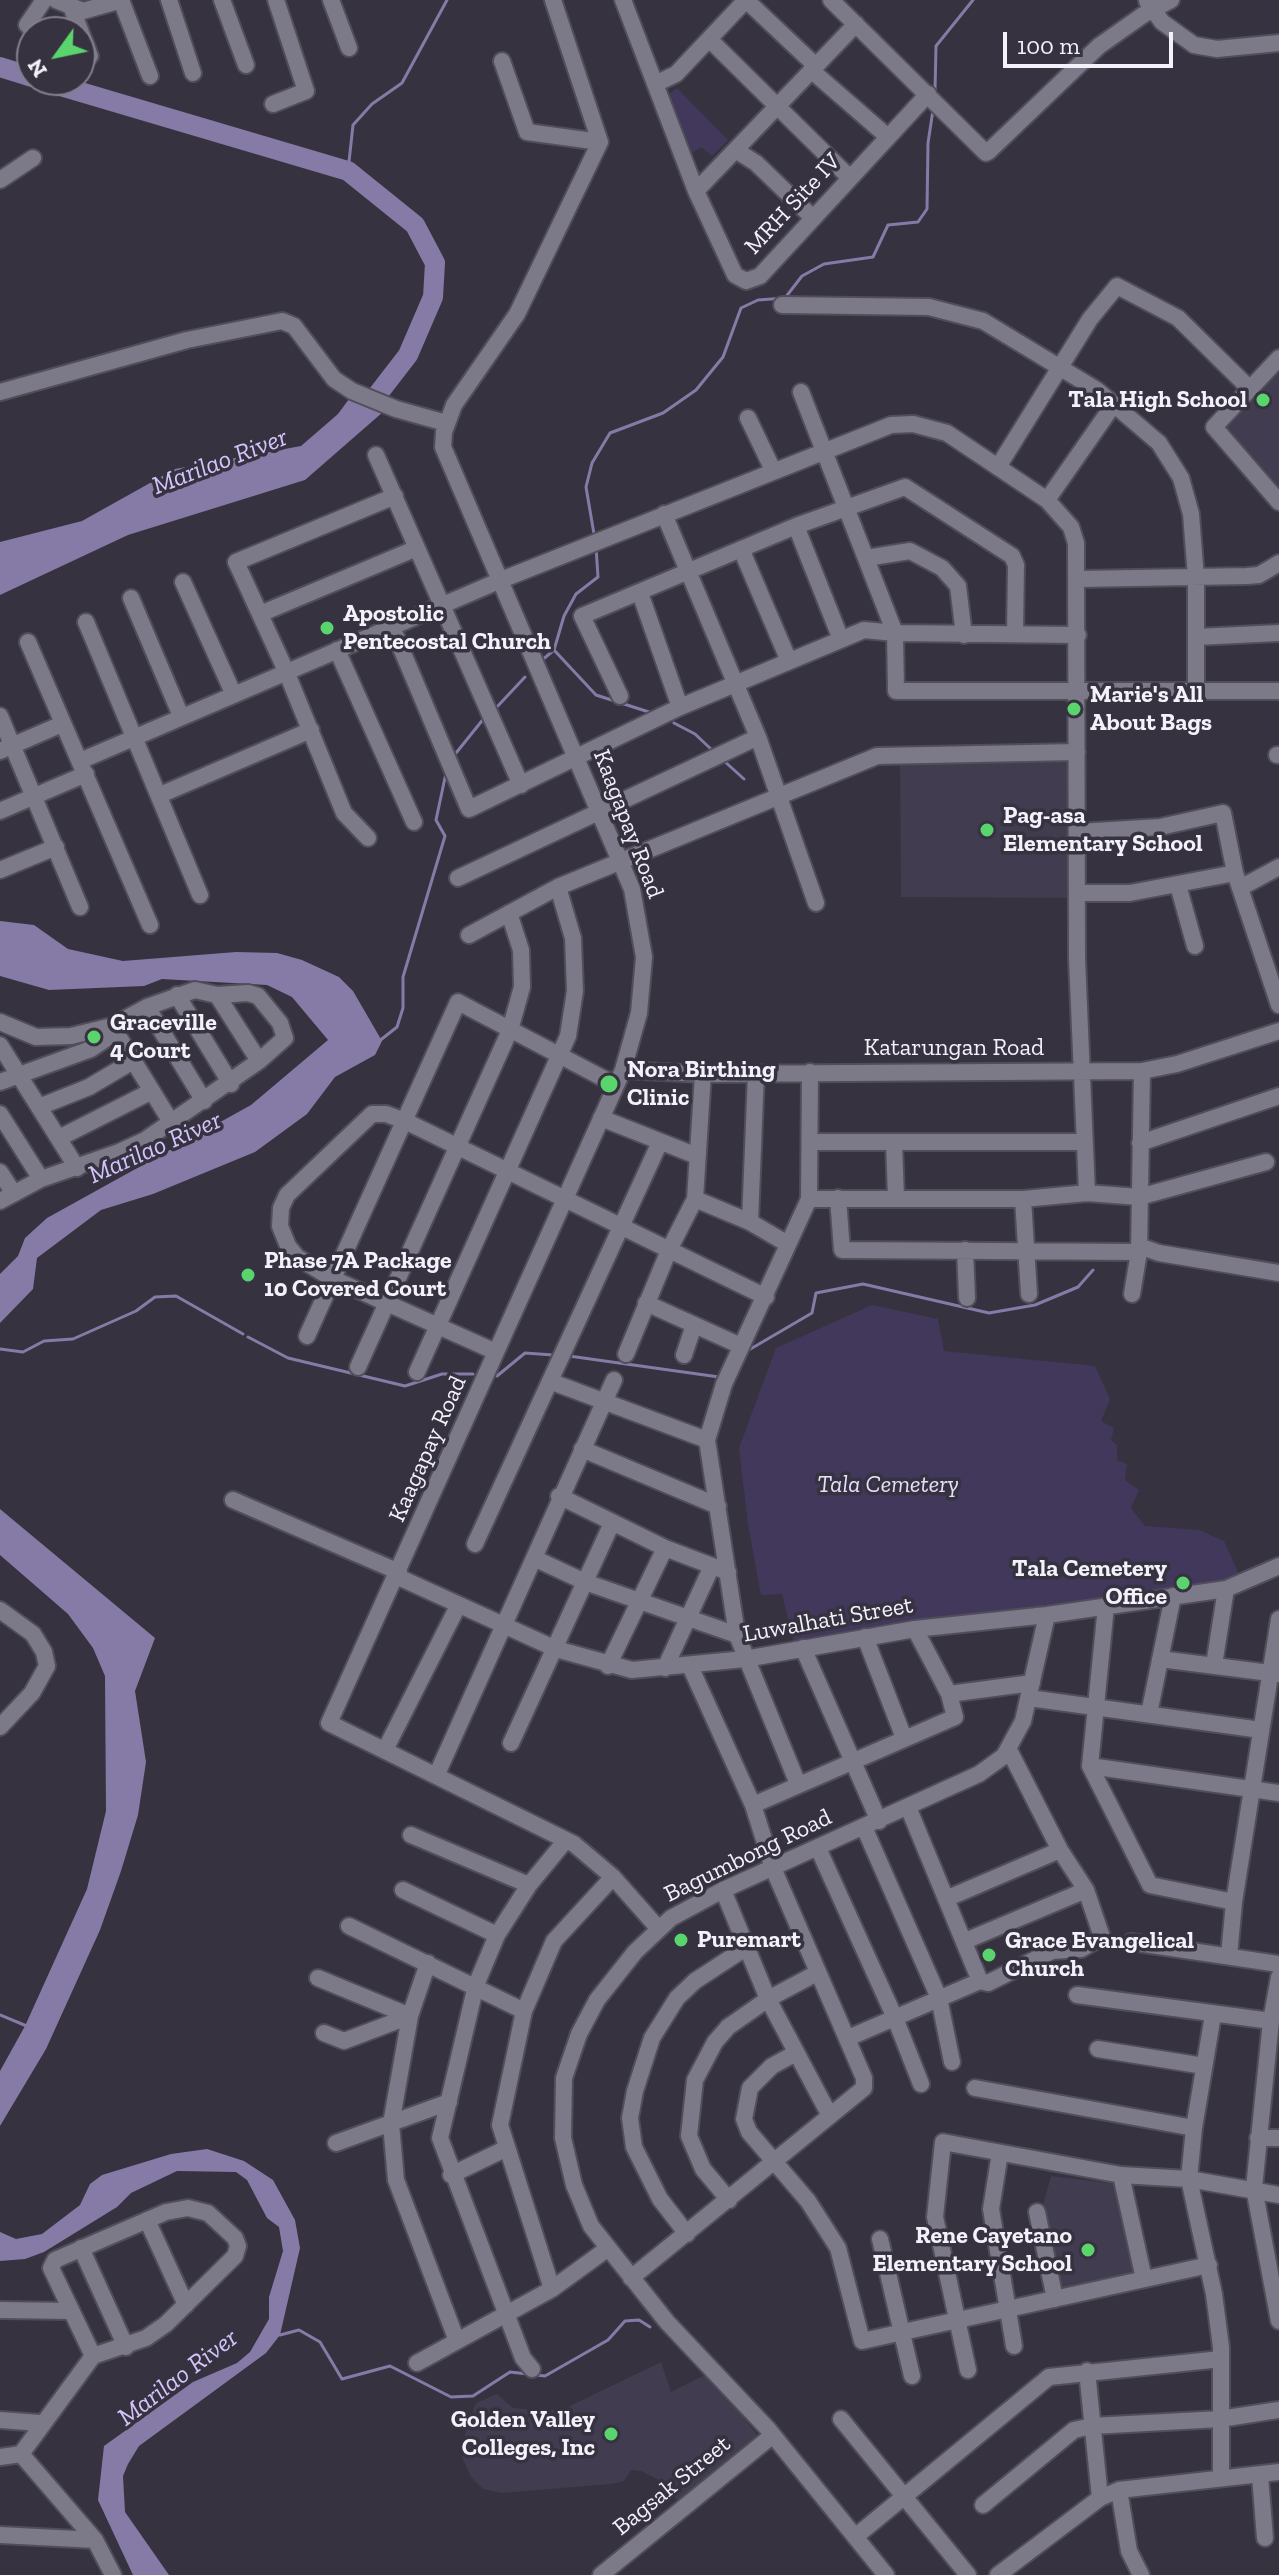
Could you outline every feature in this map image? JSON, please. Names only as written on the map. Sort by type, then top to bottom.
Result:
[{"type":"street","points":[[65,3],[95,10],[122,0],[150,76]]},
{"type":"street","points":[[169,0],[193,73]]},
{"type":"street","points":[[222,0],[246,65]]},
{"type":"street","points":[[273,104],[306,91],[276,0]]},
{"type":"street","points":[[331,0],[349,48]]},
{"type":"street","points":[[0,392],[269,320],[294,326],[340,379],[396,409],[446,423],[460,394],[517,314],[600,142],[601,134],[553,0]]},
{"type":"street","name":"MRH Site IV","points":[[623,0],[696,191],[735,275],[746,281],[760,276],[928,94]]},
{"type":"street","points":[[655,84],[676,74],[746,0],[888,137]]},
{"type":"street","points":[[831,0],[987,153],[1099,46],[1149,4],[1171,0]]},
{"type":"street","points":[[1149,4],[1173,32],[1205,48],[1279,43]]},
{"type":"street","points":[[696,191],[856,24]]},
{"type":"street","points":[[709,39],[850,178]]},
{"type":"street","points":[[502,61],[527,132],[600,142]]},
{"type":"street","points":[[737,151],[756,163],[813,218]]},
{"type":"street","points":[[0,180],[33,158]]},
{"type":"street","points":[[998,467],[1090,319],[1117,286],[1194,331],[1249,388]]},
{"type":"street","points":[[782,305],[945,309],[983,321],[1114,404],[1159,443],[1181,478],[1191,514],[1196,578],[1196,692]]},
{"type":"street","points":[[1279,358],[1214,427],[1279,502]]},
{"type":"street","points":[[801,392],[825,450],[843,508],[895,633],[896,691],[1279,691]]},
{"type":"street","points":[[1047,500],[1114,404]]},
{"type":"street","points":[[748,418],[773,470]]},
{"type":"street","name":"Kaagapay Road","points":[[385,1750],[329,1723],[620,1078],[639,1013],[644,957],[641,923],[620,860],[444,454],[446,423]]},
{"type":"street","points":[[0,811],[34,797],[136,736],[181,716],[501,580],[773,470],[891,425],[913,424],[947,433],[1047,500],[1071,527],[1076,543],[1079,579],[1078,893],[1083,1142],[1087,1193]]},
{"type":"street","points":[[376,455],[521,785]]},
{"type":"street","points":[[620,696],[582,616],[796,526],[907,488],[1008,553],[1016,565],[1015,634]]},
{"type":"street","points":[[368,838],[344,813],[286,671],[236,562],[395,496]]},
{"type":"street","points":[[664,514],[758,737],[816,903]]},
{"type":"street","points":[[796,526],[840,637]]},
{"type":"street","points":[[260,614],[417,548]]},
{"type":"street","points":[[741,549],[789,661]]},
{"type":"street","points":[[866,558],[910,551],[942,568],[958,586],[964,635]]},
{"type":"street","points":[[1079,579],[1259,575],[1279,563]]},
{"type":"street","points":[[183,582],[234,695]]},
{"type":"street","points":[[640,593],[680,707]]},
{"type":"street","points":[[131,598],[181,716]]},
{"type":"street","points":[[86,622],[200,895]]},
{"type":"street","points":[[392,627],[469,809],[578,759],[680,707],[736,686],[840,637],[864,630],[964,635],[1078,635]]},
{"type":"street","points":[[1196,637],[1279,633]]},
{"type":"street","points":[[28,642],[150,925]]},
{"type":"street","points":[[337,650],[414,822]]},
{"type":"street","points":[[0,716],[6,748],[34,797],[80,907]]},
{"type":"street","points":[[6,748],[62,724]]},
{"type":"street","points":[[160,795],[311,730]]},
{"type":"street","points":[[458,878],[758,737]]},
{"type":"street","points":[[469,935],[558,887],[869,759],[895,753],[1077,752]]},
{"type":"street","points":[[1079,832],[1160,827],[1222,813],[1238,881],[1279,1005]]},
{"type":"street","points":[[0,870],[56,847]]},
{"type":"street","points":[[1078,893],[1130,893],[1178,885],[1238,881],[1279,867]]},
{"type":"street","points":[[1178,885],[1195,946]]},
{"type":"street","points":[[417,1372],[561,1057],[575,991],[573,938],[558,887]]},
{"type":"street","points":[[358,1367],[510,1030],[522,987],[521,950],[509,913]]},
{"type":"street","points":[[0,1082],[91,1049],[147,1007],[195,990],[217,995],[248,993],[258,996],[285,1032],[283,1043],[231,1084],[119,1152],[41,1179],[7,1197],[0,1172]]},
{"type":"street","points":[[177,995],[231,1084]]},
{"type":"street","points":[[217,995],[259,1061]]},
{"type":"street","points":[[307,1336],[458,1002],[561,1057],[620,1078]]},
{"type":"street","points":[[147,1007],[204,1101]]},
{"type":"street","points":[[0,1022],[36,1037],[71,1036],[114,1029]]},
{"type":"street","points":[[114,1029],[171,1122]]},
{"type":"street","name":"Katarungan Road","points":[[620,1078],[810,1072],[1142,1071],[1177,1064],[1279,1031]]},
{"type":"street","points":[[0,1045],[77,1168]]},
{"type":"street","points":[[39,1107],[89,1087],[133,1061]]},
{"type":"street","points":[[1132,1294],[1139,1249],[1142,1071]]},
{"type":"street","points":[[798,1784],[737,1635],[720,1569],[718,1506],[707,1440],[724,1384],[766,1297],[786,1243],[809,1199],[810,1072]]},
{"type":"street","points":[[750,1222],[756,1073]]},
{"type":"street","points":[[626,1354],[669,1250],[695,1199],[703,1074]]},
{"type":"street","points":[[59,1138],[152,1091]]},
{"type":"street","points":[[1140,1143],[1279,1096]]},
{"type":"street","points":[[496,1352],[331,1278],[297,1257],[288,1246],[280,1226],[281,1208],[294,1186],[367,1117],[377,1112],[405,1121],[766,1297]]},
{"type":"street","points":[[0,1114],[41,1179]]},
{"type":"street","points":[[601,1118],[697,1156]]},
{"type":"street","points":[[475,1544],[660,1142]]},
{"type":"street","points":[[810,1142],[1083,1142]]},
{"type":"street","points":[[894,1142],[896,1198]]},
{"type":"street","points":[[809,1199],[1023,1199],[1087,1193],[1139,1197],[1266,1162]]},
{"type":"street","points":[[838,1198],[842,1250],[1139,1249],[1279,1273]]},
{"type":"street","points":[[695,1199],[750,1222],[786,1243]]},
{"type":"street","points":[[1023,1199],[1029,1294]]},
{"type":"street","points":[[965,1250],[967,1298]]},
{"type":"street","points":[[646,1303],[741,1346]]},
{"type":"street","points":[[684,1355],[694,1325]]},
{"type":"street","points":[[437,1774],[536,1559],[559,1496],[614,1380]]},
{"type":"street","points":[[552,1382],[707,1440]]},
{"type":"street","points":[[582,1449],[718,1506]]},
{"type":"street","points":[[559,1496],[665,1548],[720,1569]]},
{"type":"street","name":"Luwalhati Street","points":[[233,1500],[398,1574],[504,1628],[556,1649],[608,1666],[632,1670],[745,1659],[915,1629],[1047,1615],[1226,1589],[1279,1566]]},
{"type":"street","points":[[511,1743],[612,1523]]},
{"type":"street","points":[[608,1666],[665,1548]]},
{"type":"street","points":[[536,1559],[585,1582],[686,1620],[737,1635]]},
{"type":"street","points":[[665,1668],[686,1620],[720,1569]]},
{"type":"street","points":[[1214,1665],[1226,1589]]},
{"type":"street","points":[[1149,1714],[1173,1596]]},
{"type":"street","points":[[458,1606],[385,1750],[566,1840],[613,1877],[658,1928]]},
{"type":"street","points":[[1106,1606],[1090,1766],[1150,1885],[1234,1902]]},
{"type":"street","points":[[0,1610],[33,1634],[44,1652],[47,1666],[32,1693],[0,1727]]},
{"type":"street","name":"Bagumbong Road","points":[[886,2575],[773,2435],[699,2358],[607,2249],[585,2213],[570,2170],[562,2126],[564,2078],[579,2034],[597,2000],[658,1928],[723,1890],[979,1774],[1009,1750],[1023,1721],[1047,1615]]},
{"type":"street","points":[[1229,1956],[1234,1902],[1261,1730],[1274,1674],[1279,1619]]},
{"type":"street","points":[[753,1805],[955,1717],[949,1694],[915,1629]]},
{"type":"street","points":[[865,1637],[904,1738]]},
{"type":"street","points":[[803,1648],[854,1760],[872,1824],[939,1998],[952,2062]]},
{"type":"street","points":[[1160,1659],[1274,1674]]},
{"type":"street","points":[[631,2278],[864,2088],[864,2078],[848,2038],[773,1868],[753,1805],[690,1666]]},
{"type":"street","points":[[949,1694],[1031,1690],[1096,1706],[1261,1730]]},
{"type":"street","points":[[848,2038],[980,1981],[988,1983],[1052,1951],[1081,1949],[1102,1937],[1099,1920],[1086,1890],[1060,1850],[1009,1750]]},
{"type":"street","points":[[1090,1766],[1279,1793]]},
{"type":"street","points":[[908,1807],[980,1981]]},
{"type":"street","points":[[411,1835],[529,1885]]},
{"type":"street","points":[[532,2369],[523,2358],[451,2175],[440,2138],[476,1985],[497,1935],[529,1885],[566,1840]]},
{"type":"street","points":[[818,1848],[895,2018],[921,2084]]},
{"type":"street","points":[[948,1898],[1060,1850]]},
{"type":"street","points":[[552,2289],[505,2149],[500,2125],[524,2011],[554,1941],[613,1877]]},
{"type":"street","points":[[403,1890],[497,1935]]},
{"type":"street","points":[[723,1890],[768,1999],[830,2116]]},
{"type":"street","points":[[965,1941],[1086,1890]]},
{"type":"street","points":[[349,1926],[476,1985],[524,2011]]},
{"type":"street","points":[[1131,1942],[1279,1964]]},
{"type":"street","points":[[687,2234],[660,2199],[634,2147],[630,2118],[635,2091],[643,2059],[677,1998],[695,1981],[747,1947]]},
{"type":"street","points":[[428,1963],[410,2016],[391,2124],[396,2180],[457,2341]]},
{"type":"street","points":[[729,2200],[694,2152],[689,2136],[690,2101],[695,2080],[715,2042],[728,2027],[768,1999],[817,1973]]},
{"type":"street","points":[[1278,2316],[1273,2256],[1254,2188],[1271,2021],[1279,1977]]},
{"type":"street","points":[[318,1978],[410,2016]]},
{"type":"street","points":[[1077,1995],[1271,2021]]},
{"type":"street","points":[[1213,2015],[1194,2128],[1189,2179],[1209,2265],[1221,2359],[1221,2477]]},
{"type":"street","points":[[324,2033],[344,2041],[410,2016]]},
{"type":"street","points":[[1098,2049],[1204,2066]]},
{"type":"street","points":[[796,2053],[759,2077],[744,2105],[749,2132],[808,2201],[838,2248],[862,2341],[1209,2265]]},
{"type":"street","points":[[975,2088],[1194,2128]]},
{"type":"street","points":[[336,2143],[449,2102]]},
{"type":"street","points":[[1258,2138],[1279,2138]]},
{"type":"street","points":[[968,2370],[935,2217],[943,2142],[1121,2175],[1189,2179],[1254,2188],[1279,2195]]},
{"type":"street","points":[[451,2175],[505,2149]]},
{"type":"street","points":[[1000,2153],[991,2209],[1014,2346]]},
{"type":"street","points":[[1121,2175],[1144,2279]]},
{"type":"street","points":[[21,2454],[40,2423],[93,2356],[146,2338],[186,2305],[235,2256],[235,2238],[208,2213],[188,2208],[147,2220],[55,2260],[51,2268],[93,2356]]},
{"type":"street","points":[[1037,2212],[1055,2299]]},
{"type":"street","points":[[147,2220],[186,2305]]},
{"type":"street","points":[[880,2239],[912,2376]]},
{"type":"street","points":[[81,2248],[126,2347]]},
{"type":"street","points":[[417,2363],[552,2289],[607,2249]]},
{"type":"street","points":[[0,2310],[71,2311]]},
{"type":"street","points":[[855,2537],[1049,2377],[1221,2359]]},
{"type":"street","points":[[1087,2371],[1100,2498]]},
{"type":"street","points":[[983,2505],[1074,2430],[1092,2426],[1220,2419],[1279,2410]]},
{"type":"street","points":[[841,2419],[968,2575]]},
{"type":"street","points":[[0,2420],[40,2423]]},
{"type":"street","name":"Bagsak Street","points":[[601,2575],[773,2435]]},
{"type":"street","points":[[0,2457],[21,2454]]},
{"type":"street","points":[[21,2454],[95,2540],[113,2575]]},
{"type":"street","points":[[998,2575],[1100,2498],[1119,2490],[1279,2472]]},
{"type":"street","points":[[1260,2476],[1265,2538]]},
{"type":"street","points":[[1119,2490],[1129,2551],[1141,2575]]},
{"type":"street","points":[[0,2535],[95,2540]]},
{"type":"shaded area","name":"Tala High School","points":[[1279,364],[1279,497],[1218,433]]},
{"type":"shaded area","name":"Pag-asa Elementary School","points":[[900,760],[1073,762],[1075,898],[901,897]]},
{"type":"shaded area","name":"Rene Cayetano Elementary School","points":[[1051,2176],[1118,2184],[1136,2277],[1059,2294],[1038,2223]]},
{"type":"shaded area","name":"Golden Valley Colleges, Inc","points":[[661,2362],[671,2392],[709,2373],[761,2440],[681,2504],[659,2480],[641,2471],[631,2470],[624,2481],[611,2484],[502,2493],[483,2489],[471,2477],[462,2457],[466,2429],[476,2403],[497,2394],[513,2408],[547,2411],[568,2407]]},
{"type":"green space","points":[[677,88],[728,140],[712,156],[701,147],[687,157],[664,98]]},
{"type":"green space","name":"Tala Cemetery","points":[[872,1305],[938,1319],[944,1351],[1095,1366],[1110,1399],[1101,1421],[1114,1428],[1111,1440],[1117,1445],[1117,1460],[1127,1464],[1125,1480],[1139,1490],[1131,1508],[1145,1526],[1199,1530],[1224,1541],[1238,1572],[1222,1584],[794,1643],[782,1594],[761,1595],[739,1448],[776,1348]]},
{"type":"water","points":[[349,399],[383,412],[305,480],[128,535],[0,595],[0,542],[82,521],[175,469],[301,446],[338,414]]},
{"type":"water","points":[[0,921],[34,925],[68,949],[123,961],[236,952],[277,953],[302,960],[339,977],[353,991],[382,1041],[375,1055],[335,1077],[307,1114],[255,1152],[153,1194],[101,1210],[37,1258],[33,1289],[0,1323],[0,1274],[18,1256],[25,1238],[47,1218],[251,1105],[328,1040],[292,997],[267,985],[162,979],[144,986],[49,990],[0,976]]},
{"type":"water","points":[[0,1509],[155,1638],[135,1691],[146,1762],[138,1815],[121,1871],[100,1930],[46,2049],[0,2126],[0,2071],[25,2026],[87,1889],[106,1811],[105,1676],[93,1648],[68,1614],[0,1555]]},
{"type":"water","points":[[207,2149],[244,2161],[273,2180],[295,2220],[300,2248],[280,2335],[266,2353],[139,2446],[128,2464],[123,2476],[125,2512],[169,2575],[133,2575],[98,2500],[104,2446],[193,2382],[237,2363],[250,2352],[269,2319],[269,2297],[283,2251],[279,2227],[267,2218],[247,2180],[236,2172],[177,2171],[131,2193],[117,2207],[44,2252],[25,2259],[0,2261],[0,2232],[16,2239],[42,2234],[80,2205],[90,2184],[102,2175],[171,2154]]},
{"type":"waterway","points":[[348,171],[353,125],[372,104],[402,83],[447,0]]},
{"type":"waterway","points":[[935,91],[936,46],[973,0]]},
{"type":"waterway","name":"Marilao River","points":[[0,67],[16,72]]},
{"type":"waterway","name":"Marilao River","points":[[94,96],[348,171],[415,225],[435,263],[433,297],[408,355],[364,412]]},
{"type":"waterway","points":[[594,534],[586,487],[592,463],[610,433],[663,413],[696,390],[723,357],[741,308],[758,300],[785,298],[802,276],[824,264],[873,257],[888,225],[918,222],[927,209],[928,143],[933,110]]},
{"type":"waterway","points":[[541,661],[554,650],[564,616],[576,594],[598,577],[596,547]]},
{"type":"waterway","points":[[554,650],[596,695],[652,713]]},
{"type":"waterway","points":[[495,709],[525,677]]},
{"type":"waterway","points":[[452,758],[485,717]]},
{"type":"waterway","points":[[674,723],[695,734],[712,750]]},
{"type":"waterway","points":[[723,760],[744,779]]},
{"type":"waterway","points":[[378,1042],[397,1027],[403,1008],[403,977],[445,836],[436,820],[446,773]]},
{"type":"waterway","points":[[747,1351],[812,1313],[816,1293],[863,1284],[989,1313],[1035,1305],[1078,1287],[1093,1270]]},
{"type":"waterway","points":[[0,1349],[23,1352],[44,1341],[73,1339],[136,1311],[155,1297],[176,1296],[243,1334]]},
{"type":"waterway","points":[[248,1337],[288,1358],[405,1386],[442,1374],[473,1374]]},
{"type":"waterway","points":[[497,1376],[525,1353],[553,1355]]},
{"type":"waterway","points":[[569,1356],[719,1377]]},
{"type":"waterway","points":[[0,2015],[29,2027]]},
{"type":"waterway","points":[[280,2335],[299,2330],[320,2342],[342,2379],[390,2366],[451,2397],[473,2396],[510,2372],[545,2376],[608,2340],[625,2321],[639,2320],[650,2327]]},
{"type":"place","name":"Tala High School","points":[[1263,400]]},
{"type":"place","name":"Apostolic Pentecostal Church","points":[[327,628]]},
{"type":"place","name":"Marie's All About Bags","points":[[1074,709]]},
{"type":"place","name":"Pag-asa Elementary School","points":[[987,830]]},
{"type":"place","name":"Graceville 4 Court","points":[[94,1037]]},
{"type":"place","name":"Nora Birthing Clinic","points":[[609,1084]]},
{"type":"place","name":"Phase 7A Package 10 Covered Court","points":[[248,1275]]},
{"type":"place","name":"Tala Cemetery Office","points":[[1183,1583]]},
{"type":"place","name":"Puremart","points":[[681,1940]]},
{"type":"place","name":"Grace Evangelical Church","points":[[989,1955]]},
{"type":"place","name":"Rene Cayetano Elementary School","points":[[1088,2250]]},
{"type":"place","name":"Golden Valley Colleges, Inc","points":[[611,2434]]}]
